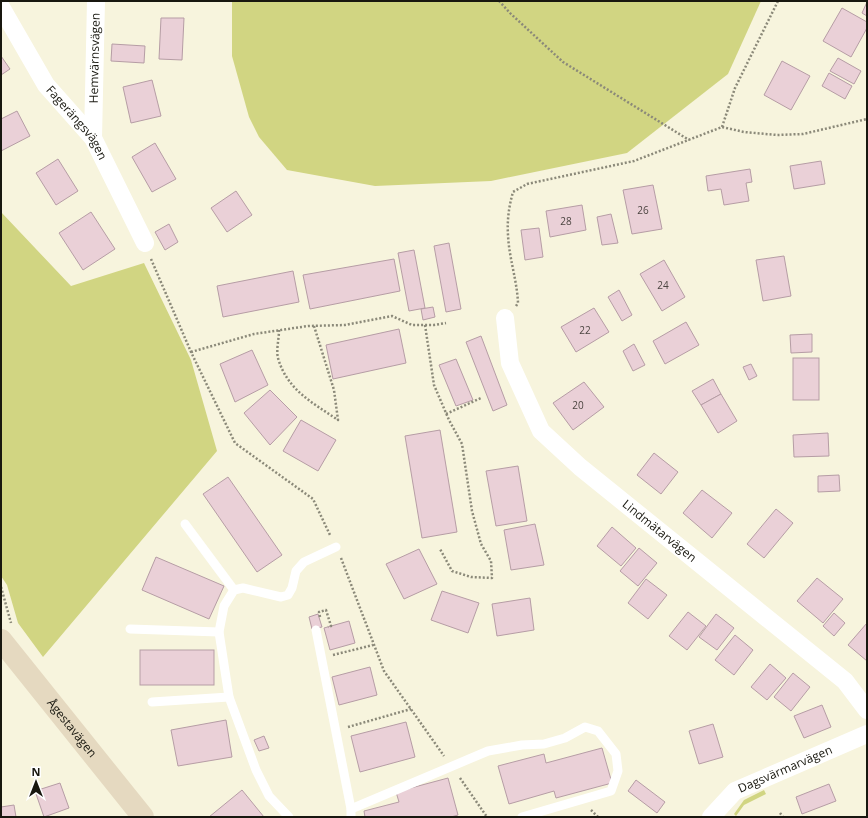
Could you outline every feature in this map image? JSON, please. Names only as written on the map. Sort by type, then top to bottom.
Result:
[{"type":"main road","name":"Ågestavägen","points":[[1,640],[143,817]]},
{"type":"street","name":"Hemvärnsvägen","points":[[93,138],[96,1]]},
{"type":"street","name":"Fagerängsvägen","points":[[1,6],[46,85],[93,138],[145,243]]},
{"type":"street","name":"Lindmätarvägen","points":[[505,318],[510,363],[541,431],[580,467],[845,681],[867,710]]},
{"type":"street","name":"Dagsvärmarvägen","points":[[711,817],[735,791],[867,734]]},
{"type":"lane","points":[[185,524],[234,590]]},
{"type":"lane","points":[[289,817],[269,796],[256,770],[229,697],[219,632],[224,606],[234,590],[243,588],[281,597],[288,595],[292,588],[296,571],[304,562],[336,547]]},
{"type":"lane","points":[[130,629],[219,632]]},
{"type":"lane","points":[[316,630],[351,813],[451,766],[488,751],[522,745],[544,744],[565,738],[585,727],[598,731],[616,754],[618,771],[611,791],[522,817]]},
{"type":"lane","points":[[152,702],[229,697]]},
{"type":"path","points":[[499,1],[563,62],[689,140]]},
{"type":"path","points":[[722,127],[735,88],[778,1]]},
{"type":"path","points":[[505,318],[518,303],[518,292],[508,236],[508,210],[513,192],[527,184],[634,161],[722,127],[744,132],[777,135],[803,134],[867,118]]},
{"type":"path","points":[[145,243],[191,352],[235,443],[313,498],[336,547],[384,671],[487,817]]},
{"type":"path","points":[[191,352],[254,334],[314,326],[346,325],[392,316],[412,325],[446,323]]},
{"type":"path","points":[[425,325],[434,385],[446,414],[462,444],[472,511],[481,544],[491,560],[492,578],[471,577],[452,571],[440,550]]},
{"type":"path","points":[[279,330],[278,357],[288,382],[304,397],[338,420],[334,390],[314,326]]},
{"type":"path","points":[[446,414],[481,398]]},
{"type":"path","points":[[321,659],[374,645]]},
{"type":"path","points":[[336,731],[411,709]]},
{"type":"path","points":[[780,813],[783,817]]},
{"type":"green space","points":[[232,1],[761,1],[728,74],[627,153],[491,181],[375,186],[287,170],[259,137],[249,117],[232,56]]},
{"type":"green space","points":[[1,212],[71,286],[144,263],[191,360],[217,451],[43,657],[18,623],[7,585],[1,576]]},
{"type":"green space","points":[[764,790],[766,794],[744,805],[736,816],[734,814],[744,800]]},
{"type":"building","points":[[867,2],[867,16],[862,13]]},
{"type":"building","points":[[842,8],[867,22],[867,28],[851,57],[823,41]]},
{"type":"building","points":[[161,18],[184,18],[182,60],[159,59]]},
{"type":"building","points":[[112,44],[145,46],[144,63],[111,61]]},
{"type":"building","points":[[1,56],[10,69],[1,75]]},
{"type":"building","points":[[838,58],[861,71],[854,84],[830,71]]},
{"type":"building","points":[[782,61],[810,76],[791,110],[764,95]]},
{"type":"building","points":[[829,73],[852,86],[845,99],[822,86]]},
{"type":"building","points":[[152,80],[161,116],[131,123],[123,87]]},
{"type":"building","points":[[17,111],[30,136],[1,151],[1,119]]},
{"type":"building","points":[[155,143],[176,179],[152,192],[132,157]]},
{"type":"building","points":[[58,159],[78,191],[56,205],[36,173]]},
{"type":"building","points":[[821,161],[825,184],[794,189],[790,166]]},
{"type":"building","points":[[750,169],[752,182],[746,183],[749,201],[724,205],[721,189],[708,191],[706,176]]},
{"type":"building","points":[[653,185],[662,229],[632,234],[623,190]]},
{"type":"building","points":[[236,191],[252,215],[227,232],[211,208]]},
{"type":"building","points":[[582,205],[586,230],[550,237],[546,211]]},
{"type":"building","points":[[91,212],[115,249],[83,270],[59,233]]},
{"type":"building","points":[[611,214],[618,243],[602,245],[597,217]]},
{"type":"building","points":[[169,224],[178,242],[165,250],[155,232]]},
{"type":"building","points":[[539,228],[543,257],[525,260],[521,230]]},
{"type":"building","points":[[449,243],[461,309],[446,312],[434,246]]},
{"type":"building","points":[[414,250],[425,308],[409,311],[398,253]]},
{"type":"building","points":[[784,256],[791,296],[763,301],[756,260]]},
{"type":"building","points":[[394,259],[400,291],[310,309],[303,275]]},
{"type":"building","points":[[664,260],[685,297],[662,311],[640,274]]},
{"type":"building","points":[[293,271],[299,302],[223,317],[217,286]]},
{"type":"building","points":[[619,290],[632,315],[622,321],[608,297]]},
{"type":"building","points":[[433,307],[435,317],[423,320],[421,309]]},
{"type":"building","points":[[594,308],[609,332],[576,352],[561,327]]},
{"type":"building","points":[[686,322],[699,345],[665,364],[653,341]]},
{"type":"building","points":[[399,329],[406,363],[333,379],[326,345]]},
{"type":"building","points":[[812,334],[812,352],[791,353],[790,335]]},
{"type":"building","points":[[481,336],[507,405],[493,411],[466,342]]},
{"type":"building","points":[[634,344],[645,365],[633,371],[623,351]]},
{"type":"building","points":[[252,350],[268,385],[235,402],[220,364]]},
{"type":"building","points":[[793,358],[819,358],[819,400],[793,400]]},
{"type":"building","points":[[456,359],[473,400],[456,406],[439,365]]},
{"type":"building","points":[[751,364],[757,376],[749,380],[743,367]]},
{"type":"building","points":[[713,379],[721,394],[701,405],[692,391]]},
{"type":"building","points":[[584,382],[604,407],[573,430],[553,403]]},
{"type":"building","points":[[270,390],[297,417],[270,445],[244,413]]},
{"type":"building","points":[[721,394],[737,421],[718,433],[701,405]]},
{"type":"building","points":[[301,420],[336,440],[318,471],[283,451]]},
{"type":"building","points":[[440,430],[457,532],[422,538],[405,436]]},
{"type":"building","points":[[828,433],[829,456],[794,457],[793,435]]},
{"type":"building","points":[[654,453],[678,472],[661,494],[637,475]]},
{"type":"building","points":[[518,466],[527,521],[496,526],[486,471]]},
{"type":"building","points":[[839,475],[840,491],[818,492],[818,476]]},
{"type":"building","points":[[228,477],[282,555],[257,572],[203,494]]},
{"type":"building","points":[[702,490],[732,513],[712,538],[683,513]]},
{"type":"building","points":[[776,509],[793,523],[764,558],[747,544]]},
{"type":"building","points":[[535,524],[544,565],[511,570],[504,530]]},
{"type":"building","points":[[612,527],[636,548],[621,566],[597,546]]},
{"type":"building","points":[[639,548],[657,563],[638,586],[620,571]]},
{"type":"building","points":[[419,549],[437,584],[404,599],[386,564]]},
{"type":"building","points":[[156,557],[224,586],[209,619],[142,590]]},
{"type":"building","points":[[817,578],[843,599],[823,623],[797,601]]},
{"type":"building","points":[[646,579],[667,595],[648,619],[628,603]]},
{"type":"building","points":[[442,591],[479,603],[468,633],[431,620]]},
{"type":"building","points":[[530,598],[534,630],[497,636],[492,604]]},
{"type":"building","points":[[688,612],[706,626],[687,650],[669,636]]},
{"type":"building","points":[[834,613],[845,623],[834,636],[823,626]]},
{"type":"building","points":[[318,614],[322,627],[312,629],[309,617]]},
{"type":"building","points":[[716,614],[734,628],[717,650],[699,637]]},
{"type":"building","points":[[349,621],[355,643],[330,650],[324,628]]},
{"type":"building","points":[[867,623],[867,661],[848,645]]},
{"type":"building","points":[[735,635],[753,650],[734,675],[715,660]]},
{"type":"building","points":[[140,650],[214,650],[214,685],[140,685]]},
{"type":"building","points":[[770,664],[786,678],[767,700],[751,687]]},
{"type":"building","points":[[370,667],[377,695],[339,705],[332,677]]},
{"type":"building","points":[[793,673],[810,687],[791,711],[774,697]]},
{"type":"building","points":[[822,705],[831,727],[804,738],[794,716]]},
{"type":"building","points":[[226,720],[232,757],[178,766],[171,730]]},
{"type":"building","points":[[406,722],[415,757],[360,772],[351,736]]},
{"type":"building","points":[[713,724],[723,757],[699,764],[689,731]]},
{"type":"building","points":[[264,736],[269,748],[259,751],[254,740]]},
{"type":"building","points":[[602,748],[612,783],[556,798],[554,791],[509,804],[498,766],[544,754],[546,763]]},
{"type":"building","points":[[448,778],[458,815],[451,817],[365,817],[364,811],[399,802],[396,792]]},
{"type":"building","points":[[636,780],[665,802],[657,813],[628,791]]},
{"type":"building","points":[[60,783],[69,808],[44,817],[35,791]]},
{"type":"building","points":[[829,784],[836,801],[802,814],[796,797]]},
{"type":"building","points":[[242,790],[264,817],[209,817]]},
{"type":"building","points":[[14,805],[16,817],[1,817],[1,807]]}]
